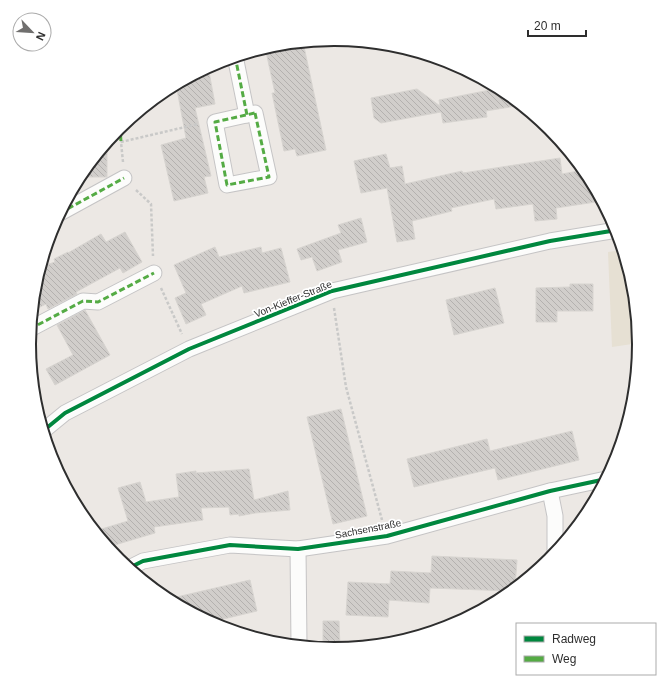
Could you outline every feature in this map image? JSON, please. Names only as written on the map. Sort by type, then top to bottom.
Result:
[{"type":"street","points":[[236,62],[247,115]]},
{"type":"street","points":[[255,113],[269,176],[227,185],[215,122],[247,115],[255,113]]},
{"type":"street","points":[[69,208],[124,178]]},
{"type":"street","name":"Von-Kieffer-Straße","points":[[48,427],[65,413],[189,349],[332,291],[550,241],[610,231]]},
{"type":"street","points":[[37,325],[83,301],[98,302],[154,273]]},
{"type":"street","name":"Sachsenstraße","points":[[135,565],[143,561],[230,545],[298,549],[386,536],[550,491],[598,481]]},
{"type":"street","points":[[550,491],[555,516],[555,543]]},
{"type":"street","points":[[298,549],[299,639]]},
{"type":"path","points":[[189,349],[154,273],[151,204],[124,178],[121,142],[195,124],[215,122]]},
{"type":"path","points":[[332,291],[346,387],[386,536]]},
{"type":"shaded area","points":[[617,251],[622,266],[629,305],[632,344],[612,347],[608,252]]},
{"type":"building","points":[[304,47],[326,150],[297,156],[295,149],[284,151],[272,93],[275,93],[266,54]]},
{"type":"building","points":[[209,73],[215,104],[195,108],[211,176],[204,177],[208,193],[174,201],[161,145],[186,138],[177,90]]},
{"type":"building","points":[[417,89],[440,106],[439,100],[491,90],[514,106],[486,111],[487,117],[443,123],[441,112],[381,123],[374,118],[371,98]]},
{"type":"building","points":[[107,151],[107,177],[87,177]]},
{"type":"building","points":[[386,154],[390,168],[402,166],[405,184],[462,171],[463,173],[560,158],[562,174],[577,171],[596,202],[556,208],[557,219],[535,221],[533,204],[496,209],[494,199],[451,208],[452,211],[412,221],[415,239],[397,242],[387,188],[361,193],[354,161]]},
{"type":"building","points":[[361,218],[367,242],[338,250],[342,262],[317,271],[312,257],[301,260],[297,249],[341,233],[338,225]]},
{"type":"building","points":[[125,232],[142,262],[123,273],[120,268],[76,292],[77,294],[48,309],[46,304],[39,308],[46,265],[55,262],[54,259],[68,253],[101,234],[106,242]]},
{"type":"building","points":[[215,247],[219,257],[261,247],[262,253],[281,248],[290,282],[244,293],[242,286],[201,304],[206,315],[186,324],[175,298],[186,293],[174,265]]},
{"type":"building","points":[[570,284],[593,284],[593,311],[557,311],[557,322],[536,322],[536,288],[570,287]]},
{"type":"building","points":[[495,288],[504,323],[454,335],[446,300]]},
{"type":"building","points":[[85,310],[110,355],[55,385],[46,369],[73,355],[57,325]]},
{"type":"building","points":[[341,409],[367,516],[333,524],[307,417]]},
{"type":"building","points":[[572,431],[579,460],[498,480],[495,468],[414,487],[407,459],[487,439],[490,451]]},
{"type":"building","points":[[249,469],[254,500],[288,491],[290,510],[239,516],[239,514],[230,515],[229,507],[201,508],[203,520],[154,527],[155,533],[115,545],[101,529],[128,521],[118,488],[140,482],[146,502],[179,497],[176,474],[196,471],[196,473]]},
{"type":"building","points":[[432,556],[517,560],[516,580],[500,591],[430,588],[429,603],[389,600],[388,617],[346,615],[348,582],[390,584],[391,571],[431,573]]},
{"type":"building","points":[[250,580],[257,611],[221,620],[202,611],[177,597]]},
{"type":"building","points":[[323,621],[339,621],[340,642],[323,641]]},
{"type":"marked path","points":[[236,62],[247,115]]},
{"type":"marked path","points":[[255,113],[269,177],[227,185],[215,122],[255,113]]},
{"type":"marked path","points":[[121,136],[121,142]]},
{"type":"marked path","points":[[69,208],[124,178]]},
{"type":"marked path","points":[[37,325],[83,301],[98,302],[154,273]]},
{"type":"cycle path","points":[[48,427],[65,413],[189,349],[332,291],[550,241],[610,231]]},
{"type":"cycle path","points":[[135,565],[143,561],[230,545],[298,549],[387,536],[550,491],[598,481]]}]
